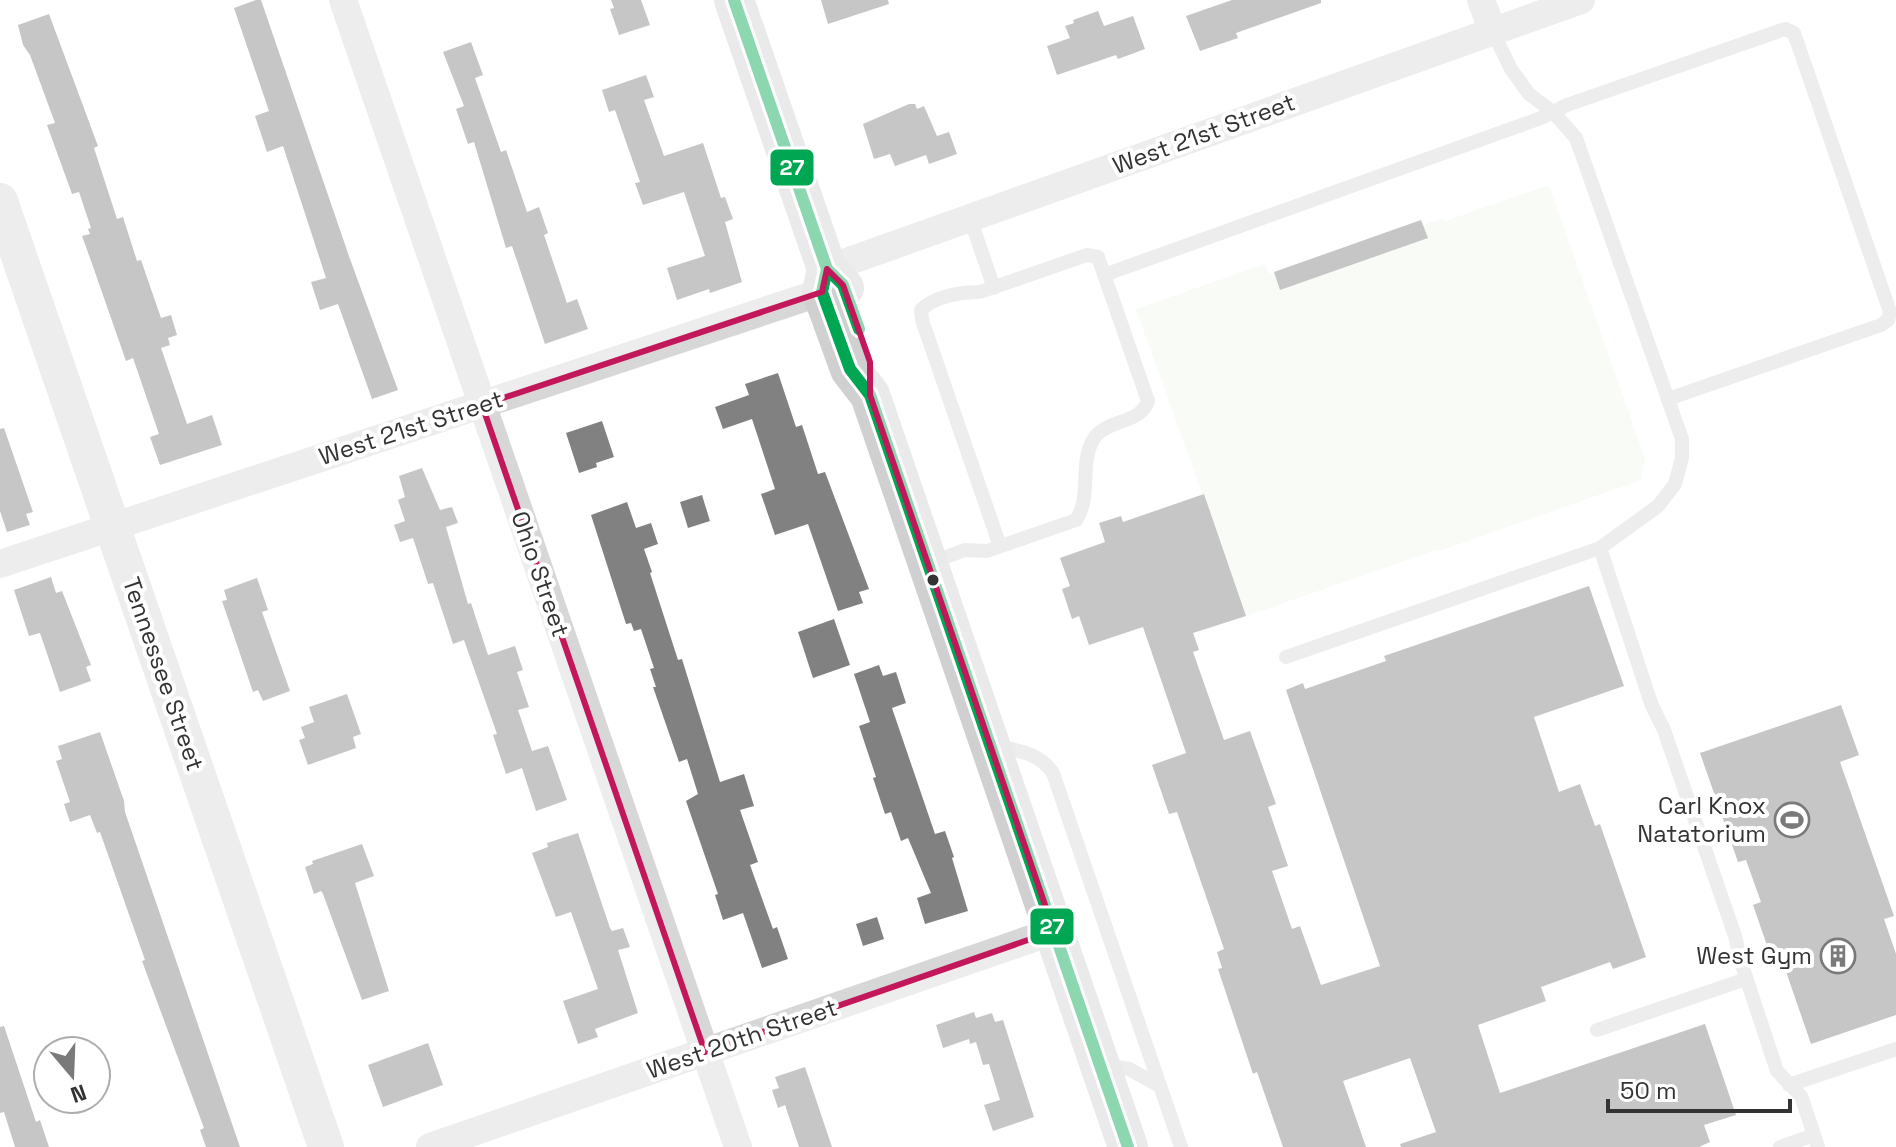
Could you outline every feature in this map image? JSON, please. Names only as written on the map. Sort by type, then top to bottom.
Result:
[{"type":"main road","points":[[734,0],[824,281],[843,285],[870,362],[870,395],[1128,1147]]},
{"type":"street","name":"Ohio Street","points":[[343,0],[738,1147]]},
{"type":"street","points":[[1481,0],[1493,32]]},
{"type":"street","name":"West 21st Street","points":[[0,564],[482,405],[824,281],[970,218],[1581,0]]},
{"type":"street","name":"Tennessee Street","points":[[0,201],[326,1147]]},
{"type":"street","name":"West 20th Street","points":[[430,1147],[1054,931]]},
{"type":"lane","points":[[1104,275],[1785,29],[1794,33],[1890,312],[1888,320],[1668,399]]},
{"type":"lane","points":[[1286,657],[1600,548],[1658,506],[1675,484],[1682,458],[1682,439],[1576,138],[1553,112],[1529,94],[1511,69],[1493,32]]},
{"type":"lane","points":[[970,218],[987,290]]},
{"type":"lane","points":[[928,563],[965,550],[987,551],[1076,520],[1084,507],[1088,455],[1096,436],[1102,428],[1138,415],[1145,409],[1148,401],[1098,257],[1087,255],[987,290],[963,292],[927,304],[921,310],[1000,546]]},
{"type":"lane","points":[[1600,548],[1652,706],[1664,730],[1735,936],[1777,1071],[1801,1096],[1816,1141],[1780,1147]]},
{"type":"lane","points":[[990,745],[1030,753],[1045,762],[1053,773],[1181,1147]]},
{"type":"lane","points":[[1597,1030],[1746,979]]},
{"type":"lane","points":[[1789,1085],[1896,1049]]},
{"type":"lane","points":[[1100,1064],[1129,1069],[1160,1087]]},
{"type":"highlighted area","points":[[827,269],[843,285],[870,362],[870,395],[1054,931],[705,1052],[482,405],[822,292]]},
{"type":"shaded area","points":[[1549,185],[1645,459],[1641,480],[1246,616],[1136,309],[1265,264],[1269,274],[1421,220],[1424,225],[1444,218],[1445,221]]},
{"type":"building","points":[[261,0],[398,390],[372,399],[338,304],[320,310],[311,282],[326,278],[283,146],[267,152],[255,116],[269,111],[234,8]]},
{"type":"building","points":[[611,0],[641,0],[650,25],[619,35],[610,9],[614,8]]},
{"type":"building","points":[[821,0],[888,0],[889,4],[828,24]]},
{"type":"building","points":[[1232,0],[1321,0],[1321,3],[1236,33],[1238,38],[1200,51],[1186,16]]},
{"type":"building","points":[[1098,11],[1104,26],[1133,16],[1145,49],[1118,59],[1116,55],[1057,75],[1047,46],[1070,38],[1065,26],[1074,23],[1073,20]]},
{"type":"building","points":[[49,14],[98,146],[94,148],[117,219],[123,217],[161,318],[171,315],[177,335],[168,338],[170,345],[161,348],[187,424],[212,415],[222,445],[160,465],[150,437],[159,434],[133,358],[126,361],[82,236],[90,234],[88,229],[91,228],[79,192],[72,194],[47,125],[55,123],[18,25]]},
{"type":"building","points":[[471,42],[483,75],[475,78],[501,152],[506,150],[527,212],[539,207],[548,233],[544,235],[567,303],[577,299],[588,329],[545,344],[512,246],[506,248],[474,142],[468,144],[456,109],[464,106],[443,52]]},
{"type":"building","points":[[646,75],[654,97],[644,100],[664,156],[703,143],[721,198],[725,197],[733,219],[725,222],[742,282],[677,300],[667,268],[705,256],[684,192],[643,205],[635,183],[640,182],[615,110],[609,112],[602,90]]},
{"type":"building","points":[[915,104],[917,109],[924,106],[937,136],[949,132],[957,154],[929,164],[926,155],[895,166],[890,154],[874,159],[863,124]]},
{"type":"building","points":[[1421,220],[1428,238],[1280,290],[1274,272]]},
{"type":"building","points":[[778,373],[796,427],[802,425],[818,474],[825,472],[869,589],[859,592],[863,603],[838,611],[808,524],[775,535],[761,494],[775,489],[752,419],[723,429],[715,407],[749,395],[745,384]]},
{"type":"building","points":[[602,421],[614,457],[579,473],[566,433]]},
{"type":"building","points":[[4,428],[33,512],[26,514],[30,525],[7,532],[0,511],[0,429]]},
{"type":"building","points":[[422,468],[440,510],[452,507],[458,523],[446,527],[468,604],[471,603],[488,655],[515,646],[523,670],[517,672],[529,707],[518,710],[532,751],[548,746],[567,800],[536,811],[522,768],[506,774],[493,735],[497,734],[464,640],[453,644],[433,583],[428,584],[413,538],[400,542],[394,525],[405,521],[398,500],[405,497],[399,476]]},
{"type":"building","points":[[1204,494],[1246,616],[1193,633],[1199,650],[1193,652],[1224,740],[1250,731],[1276,804],[1268,807],[1288,866],[1272,871],[1292,929],[1300,926],[1321,985],[1380,966],[1286,690],[1303,683],[1305,689],[1386,661],[1384,656],[1589,586],[1624,686],[1534,717],[1559,792],[1580,784],[1595,826],[1600,824],[1646,957],[1613,969],[1610,962],[1541,987],[1546,1001],[1478,1025],[1500,1093],[1705,1024],[1736,1115],[1704,1125],[1710,1142],[1699,1147],[1401,1147],[1400,1144],[1436,1132],[1410,1058],[1343,1081],[1366,1147],[1283,1147],[1257,1072],[1253,1074],[1218,969],[1222,968],[1217,952],[1224,949],[1177,812],[1169,814],[1152,765],[1186,753],[1143,627],[1089,645],[1079,616],[1072,619],[1062,589],[1070,586],[1060,558],[1105,542],[1099,523],[1121,516],[1123,522]]},
{"type":"building","points":[[702,495],[710,521],[688,528],[680,502]]},
{"type":"building","points":[[627,502],[636,528],[651,523],[658,544],[644,549],[650,573],[678,660],[682,659],[720,782],[744,774],[754,806],[740,810],[758,862],[750,865],[773,929],[777,927],[788,959],[762,968],[743,913],[723,920],[715,895],[718,894],[686,801],[698,794],[687,759],[679,762],[653,687],[656,687],[650,669],[654,668],[641,629],[634,631],[631,623],[626,624],[591,515]]},
{"type":"building","points":[[51,577],[56,593],[62,591],[91,665],[86,667],[91,681],[60,692],[40,633],[29,636],[14,590]]},
{"type":"building","points":[[257,578],[268,610],[262,612],[290,691],[263,701],[258,690],[253,692],[222,601],[227,600],[224,590]]},
{"type":"building","points":[[834,619],[850,665],[813,678],[798,632]]},
{"type":"building","points":[[879,665],[883,676],[896,672],[906,703],[892,708],[935,834],[945,831],[968,911],[925,924],[917,898],[931,893],[908,838],[901,841],[891,812],[885,814],[859,726],[870,722],[854,674]]},
{"type":"building","points":[[347,694],[361,734],[353,737],[356,748],[308,765],[299,740],[305,738],[301,727],[314,722],[309,707]]},
{"type":"building","points":[[1841,705],[1859,755],[1840,762],[1894,916],[1884,919],[1896,954],[1896,1015],[1811,1044],[1780,954],[1771,957],[1753,905],[1761,902],[1746,860],[1738,862],[1700,753]]},
{"type":"building","points":[[100,732],[240,1147],[206,1147],[200,1130],[204,1128],[142,961],[145,960],[100,832],[97,833],[90,815],[70,822],[64,804],[70,802],[56,761],[62,759],[58,746]]},
{"type":"building","points":[[578,833],[610,928],[612,931],[623,928],[630,947],[618,950],[638,1013],[595,1029],[598,1037],[578,1044],[563,1001],[598,989],[571,912],[556,917],[532,853],[548,847],[547,843]]},
{"type":"building","points":[[362,844],[374,876],[355,883],[389,991],[362,1000],[323,894],[321,891],[314,894],[305,867],[313,864],[312,861]]},
{"type":"building","points":[[877,917],[884,939],[863,946],[856,924]]},
{"type":"building","points":[[974,1012],[976,1018],[992,1013],[995,1022],[1003,1020],[1034,1117],[993,1131],[984,1105],[1000,1100],[989,1064],[983,1065],[976,1042],[970,1044],[969,1039],[943,1048],[936,1025]]},
{"type":"building","points":[[4,1026],[32,1115],[36,1122],[40,1120],[49,1147],[15,1147],[4,1112],[0,1113],[0,1027]]},
{"type":"building","points":[[428,1043],[443,1085],[383,1107],[368,1065]]},
{"type":"building","points":[[805,1067],[832,1147],[799,1147],[785,1105],[778,1108],[772,1090],[779,1088],[775,1077]]},
{"type":"transit line","name":"27","points":[[734,0],[827,269],[843,285],[859,329]]},
{"type":"transit line","name":"27","points":[[827,269],[822,292],[850,369],[870,395],[1128,1147]]},
{"type":"place","name":"Carl Knox Natatorium","points":[[1792,820]]},
{"type":"place","name":"West Gym","points":[[1838,956]]}]
